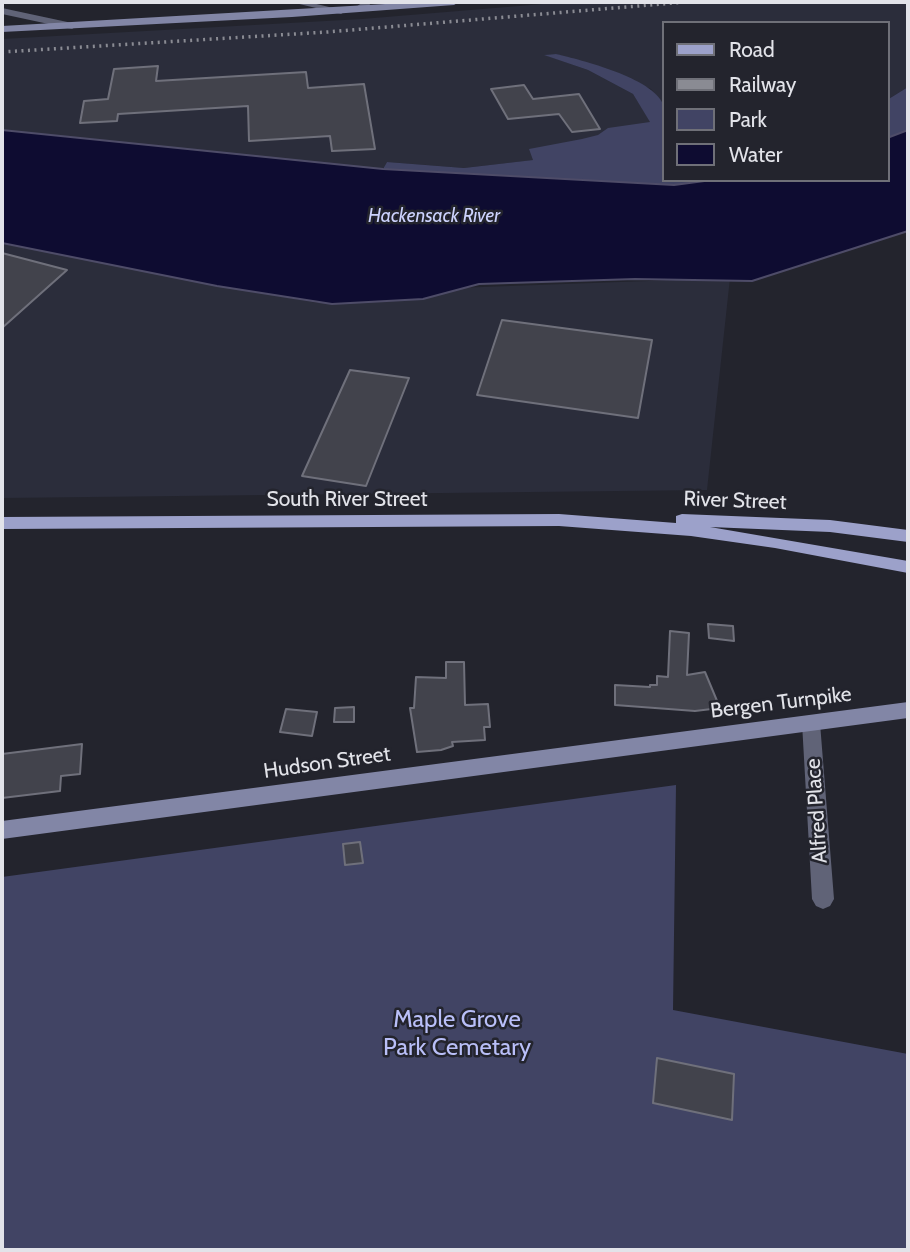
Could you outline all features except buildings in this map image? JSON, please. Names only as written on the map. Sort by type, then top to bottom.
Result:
[{"type":"main road","points":[[2,29],[454,2]]},
{"type":"main road","name":"South River Street","points":[[2,523],[559,520],[691,530]]},
{"type":"main road","name":"River Street","points":[[559,520],[728,520],[830,526],[908,536]]},
{"type":"main road","name":"River Street","points":[[691,530],[775,542],[908,567]]},
{"type":"main road","name":"Bergen Turnpike","points":[[659,742],[908,710]]},
{"type":"main road","name":"Hudson Street","points":[[2,830],[659,742]]},
{"type":"street","points":[[295,2],[341,10]]},
{"type":"street","points":[[359,9],[368,2]]},
{"type":"street","points":[[2,11],[72,26]]},
{"type":"street","name":"Alfred Place","points":[[811,723],[823,899]]},
{"type":"shaded area","points":[[567,2],[908,2],[908,87],[889,99],[889,21],[662,21],[662,103],[651,89],[556,54],[545,55],[588,70],[633,94],[658,133],[534,160],[464,168],[387,162],[383,169],[2,130],[2,39],[362,19]]},
{"type":"shaded area","points":[[3,244],[317,303],[455,288],[730,278],[707,490],[2,498]]},
{"type":"green space","points":[[556,54],[615,72],[646,86],[657,95],[662,102],[662,182],[697,182],[674,185],[383,169],[387,162],[464,168],[533,160],[529,149],[598,135],[608,128],[650,122],[633,94],[588,70],[544,55]]},
{"type":"green space","points":[[908,87],[908,130],[889,137],[889,99]]},
{"type":"green space","name":"Maple Grove Park Cemetary","points":[[676,785],[673,1010],[908,1054],[908,1250],[2,1250],[2,877]]},
{"type":"water","name":"Hackensack River","points":[[2,130],[383,169],[674,185],[697,182],[889,182],[889,137],[908,130],[908,231],[752,281],[635,279],[479,284],[423,299],[332,304],[217,286],[2,243]]},
{"type":"railway","points":[[2,52],[327,32],[686,2]]}]
